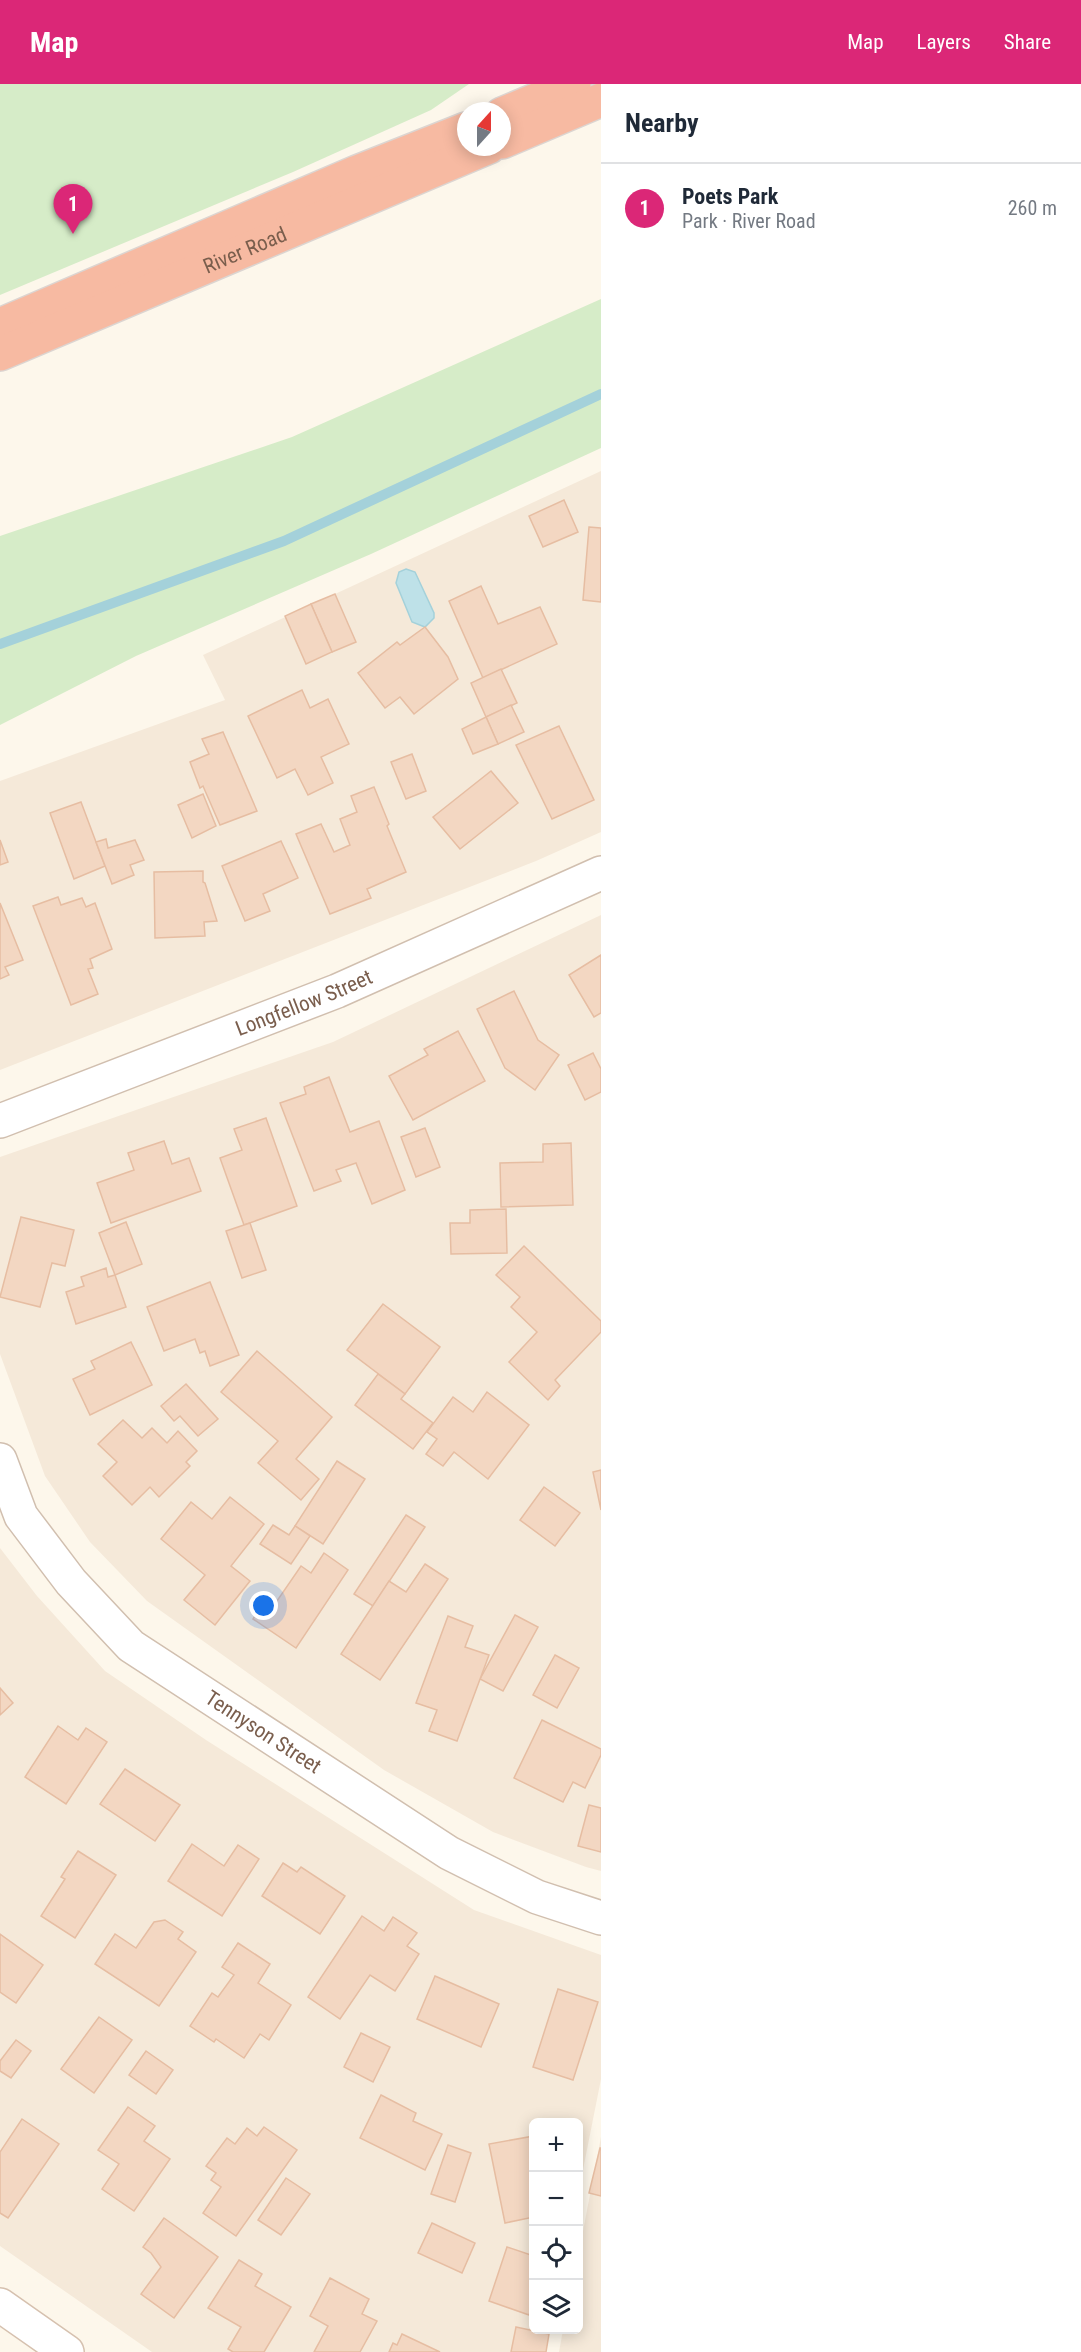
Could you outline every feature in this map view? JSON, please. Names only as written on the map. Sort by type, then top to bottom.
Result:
[{"type":"highway","points":[[511,110],[574,84]]},
{"type":"highway","points":[[511,138],[601,100]]},
{"type":"highway","name":"River Road","points":[[0,325],[357,172],[457,133]]},
{"type":"highway","name":"River Road","points":[[0,354],[468,156]]},
{"type":"street","name":"Longfellow Street","points":[[0,1120],[337,991],[601,873]]},
{"type":"street","name":"Tennyson Street","points":[[0,1460],[21,1516],[71,1582],[131,1646],[449,1853],[537,1897],[601,1918]]},
{"type":"street","points":[[0,2305],[68,2352]]},
{"type":"shaded area","points":[[601,471],[601,832],[536,861],[0,1070],[0,781],[225,700],[203,655]]},
{"type":"shaded area","points":[[601,915],[601,1871],[493,1832],[384,1770],[147,1601],[90,1542],[45,1476],[0,1354],[0,1157],[333,1042]]},
{"type":"shaded area","points":[[0,1548],[37,1596],[105,1671],[206,1740],[474,1910],[601,1955],[601,2079],[583,2170],[583,2118],[529,2118],[529,2334],[549,2334],[546,2352],[152,2352],[0,2246]]},
{"type":"shaded area","points":[[601,2137],[601,2352],[559,2352],[562,2334],[583,2334],[583,2231]]},
{"type":"green space","points":[[0,84],[469,84],[431,110],[293,172],[0,295]]},
{"type":"green space","points":[[601,299],[601,448],[371,554],[136,656],[0,725],[0,536],[292,437]]},
{"type":"water","points":[[406,569],[415,572],[434,613],[434,618],[425,627],[412,622],[396,583],[399,572]]},
{"type":"building","points":[[564,500],[578,532],[543,547],[529,516]]},
{"type":"building","points":[[589,527],[601,528],[601,602],[583,600]]},
{"type":"building","points":[[481,586],[498,624],[540,607],[557,644],[483,678],[449,601]]},
{"type":"building","points":[[335,594],[356,642],[332,652],[311,604]]},
{"type":"building","points":[[311,604],[332,652],[306,664],[285,616]]},
{"type":"building","points":[[425,627],[448,657],[458,679],[414,714],[400,697],[385,708],[358,673],[397,642],[400,645]]},
{"type":"building","points":[[501,669],[517,703],[486,717],[471,683]]},
{"type":"building","points":[[302,690],[310,708],[328,699],[349,744],[321,757],[333,783],[308,795],[295,769],[277,778],[248,716]]},
{"type":"building","points":[[511,705],[524,732],[498,744],[486,717]]},
{"type":"building","points":[[486,717],[498,744],[473,754],[462,729]]},
{"type":"building","points":[[559,726],[594,800],[552,819],[516,745]]},
{"type":"building","points":[[223,732],[257,811],[220,825],[203,786],[200,788],[190,762],[209,754],[202,739]]},
{"type":"building","points":[[412,754],[426,791],[406,799],[391,762]]},
{"type":"building","points":[[491,771],[518,803],[460,849],[433,817]]},
{"type":"building","points":[[374,787],[406,872],[367,889],[371,898],[330,914],[296,834],[321,824],[334,852],[350,845],[340,819],[357,812],[351,796]]},
{"type":"building","points":[[203,794],[216,826],[192,838],[178,805]]},
{"type":"building","points":[[81,802],[105,866],[74,879],[50,813]]},
{"type":"building","points":[[106,839],[108,848],[135,840],[144,860],[130,865],[134,875],[112,884],[96,842]]},
{"type":"building","points":[[0,840],[8,862],[0,865]]},
{"type":"building","points":[[281,841],[298,878],[263,894],[270,911],[245,921],[222,866]]},
{"type":"building","points":[[203,871],[203,882],[217,921],[204,922],[205,936],[155,938],[154,872]]},
{"type":"building","points":[[58,897],[61,905],[82,898],[86,907],[95,903],[112,949],[90,959],[93,968],[88,969],[98,994],[71,1005],[33,906]]},
{"type":"building","points":[[0,903],[23,960],[5,967],[9,975],[0,979]]},
{"type":"building","points":[[601,955],[601,1013],[594,1017],[569,975]]},
{"type":"building","points":[[514,991],[538,1040],[559,1055],[535,1090],[505,1068],[477,1009]]},
{"type":"building","points":[[458,1031],[485,1081],[413,1120],[389,1076],[428,1055],[424,1049]]},
{"type":"building","points":[[593,1053],[601,1069],[601,1092],[585,1100],[568,1065]]},
{"type":"building","points":[[329,1077],[350,1132],[379,1121],[405,1190],[372,1204],[356,1163],[336,1170],[341,1181],[314,1191],[280,1103],[306,1094],[304,1087]]},
{"type":"building","points":[[266,1118],[297,1206],[244,1225],[220,1158],[242,1150],[234,1129]]},
{"type":"building","points":[[425,1128],[440,1167],[416,1177],[401,1137]]},
{"type":"building","points":[[164,1141],[172,1164],[189,1158],[201,1191],[111,1223],[97,1183],[134,1170],[128,1153]]},
{"type":"building","points":[[571,1143],[573,1205],[501,1207],[500,1163],[543,1162],[543,1144]]},
{"type":"building","points":[[506,1209],[507,1253],[451,1254],[450,1223],[470,1223],[470,1210]]},
{"type":"building","points":[[21,1217],[74,1230],[65,1266],[52,1263],[40,1307],[0,1297]]},
{"type":"building","points":[[126,1222],[142,1264],[115,1275],[99,1233]]},
{"type":"building","points":[[250,1223],[266,1270],[242,1278],[226,1231]]},
{"type":"building","points":[[524,1246],[601,1321],[601,1332],[555,1380],[560,1386],[548,1400],[509,1362],[537,1332],[511,1307],[520,1297],[496,1275]]},
{"type":"building","points":[[106,1268],[108,1277],[115,1275],[126,1307],[76,1324],[66,1292],[84,1286],[81,1277]]},
{"type":"building","points":[[210,1282],[239,1355],[210,1366],[205,1351],[200,1353],[195,1339],[164,1351],[147,1307]]},
{"type":"building","points":[[383,1304],[440,1347],[405,1394],[347,1350]]},
{"type":"building","points":[[131,1342],[152,1385],[90,1415],[73,1379],[95,1369],[91,1361]]},
{"type":"building","points":[[257,1351],[332,1417],[296,1459],[319,1479],[301,1500],[258,1463],[278,1441],[221,1392]]},
{"type":"building","points":[[378,1374],[405,1394],[401,1399],[433,1423],[413,1449],[355,1405]]},
{"type":"building","points":[[186,1384],[218,1419],[198,1436],[180,1416],[174,1421],[161,1406]]},
{"type":"building","points":[[487,1392],[529,1425],[488,1479],[454,1452],[443,1466],[426,1454],[437,1439],[427,1432],[453,1397],[473,1412]]},
{"type":"building","points":[[123,1420],[142,1438],[152,1428],[167,1443],[178,1431],[197,1451],[186,1462],[190,1466],[159,1497],[150,1487],[132,1505],[103,1476],[117,1462],[98,1444]]},
{"type":"building","points":[[337,1461],[365,1479],[323,1544],[295,1526]]},
{"type":"building","points":[[601,1470],[601,1510],[593,1472]]},
{"type":"building","points":[[544,1487],[580,1513],[555,1546],[520,1520]]},
{"type":"building","points":[[230,1497],[264,1524],[231,1566],[250,1581],[215,1625],[184,1600],[205,1575],[161,1539],[191,1502],[212,1519]]},
{"type":"building","points":[[406,1515],[425,1527],[373,1606],[354,1594]]},
{"type":"building","points":[[273,1525],[289,1535],[295,1526],[310,1536],[291,1564],[260,1544]]},
{"type":"building","points":[[324,1553],[348,1570],[296,1648],[253,1619],[268,1595],[277,1601],[301,1566],[311,1573]]},
{"type":"building","points":[[425,1564],[448,1579],[380,1680],[341,1654],[389,1581],[406,1592]]},
{"type":"building","points":[[515,1615],[538,1627],[503,1691],[480,1679]]},
{"type":"building","points":[[448,1616],[473,1626],[465,1647],[489,1655],[457,1741],[429,1731],[437,1710],[416,1703]]},
{"type":"building","points":[[555,1655],[579,1668],[557,1708],[533,1695]]},
{"type":"building","points":[[0,1688],[13,1703],[0,1715]]},
{"type":"building","points":[[542,1720],[601,1749],[601,1755],[585,1788],[573,1782],[563,1802],[514,1778]]},
{"type":"building","points":[[58,1726],[78,1740],[86,1728],[107,1742],[66,1804],[25,1777]]},
{"type":"building","points":[[125,1769],[180,1805],[155,1841],[100,1804]]},
{"type":"building","points":[[589,1805],[601,1808],[601,1852],[578,1846]]},
{"type":"building","points":[[192,1844],[224,1866],[238,1845],[259,1859],[222,1916],[168,1881]]},
{"type":"building","points":[[78,1851],[116,1875],[75,1938],[41,1916],[65,1879],[61,1877]]},
{"type":"building","points":[[283,1863],[297,1872],[301,1867],[345,1896],[320,1934],[262,1896]]},
{"type":"building","points":[[362,1916],[384,1931],[393,1917],[417,1933],[407,1946],[419,1954],[395,1991],[370,1975],[340,2019],[308,1997]]},
{"type":"building","points":[[165,1920],[183,1932],[178,1939],[196,1952],[159,2006],[95,1964],[115,1934],[136,1948],[154,1922]]},
{"type":"building","points":[[0,1934],[43,1965],[16,2003],[0,1992]]},
{"type":"building","points":[[238,1943],[270,1964],[258,1983],[291,2005],[269,2040],[260,2034],[244,2058],[216,2039],[214,2042],[190,2026],[212,1993],[218,1997],[234,1975],[222,1967]]},
{"type":"building","points":[[435,1976],[499,2004],[481,2047],[417,2019]]},
{"type":"building","points":[[558,1989],[598,2002],[573,2080],[533,2067]]},
{"type":"building","points":[[99,2017],[132,2040],[94,2093],[61,2069]]},
{"type":"building","points":[[361,2033],[390,2047],[373,2082],[344,2067]]},
{"type":"building","points":[[16,2040],[31,2051],[11,2078],[0,2071],[0,2061]]},
{"type":"building","points":[[146,2051],[173,2070],[156,2094],[129,2075]]},
{"type":"building","points":[[381,2095],[416,2113],[413,2121],[442,2134],[425,2170],[360,2138]]},
{"type":"building","points":[[128,2107],[155,2126],[144,2141],[170,2159],[134,2211],[102,2189],[119,2164],[98,2150]]},
{"type":"building","points":[[22,2119],[59,2144],[8,2218],[0,2213],[0,2152]]},
{"type":"building","points":[[264,2127],[297,2150],[236,2236],[203,2213],[221,2187],[211,2180],[216,2173],[206,2166],[227,2138],[235,2144],[247,2128],[257,2136]]},
{"type":"building","points":[[529,2137],[529,2218],[505,2223],[489,2144]]},
{"type":"building","points":[[448,2145],[471,2153],[455,2202],[431,2194]]},
{"type":"building","points":[[601,2148],[601,2196],[589,2193]]},
{"type":"building","points":[[286,2178],[310,2194],[281,2235],[258,2220]]},
{"type":"building","points":[[164,2218],[218,2257],[174,2318],[141,2294],[161,2267],[151,2253],[143,2247]]},
{"type":"building","points":[[432,2223],[475,2243],[462,2273],[418,2253]]},
{"type":"building","points":[[507,2247],[529,2254],[529,2315],[489,2301]]},
{"type":"building","points":[[239,2260],[262,2274],[255,2286],[291,2307],[264,2352],[233,2352],[228,2349],[241,2327],[208,2308]]},
{"type":"building","points":[[330,2278],[369,2299],[362,2314],[377,2321],[360,2352],[314,2352],[328,2326],[310,2316]]},
{"type":"building","points":[[516,2327],[529,2330],[529,2334],[549,2334],[546,2352],[511,2352]]},
{"type":"building","points":[[402,2334],[440,2352],[389,2352],[393,2343],[397,2345]]},
{"type":"waterway","points":[[0,644],[284,541],[601,394]]},
{"type":"place","name":"Poets Park","points":[[73,234]]}]
